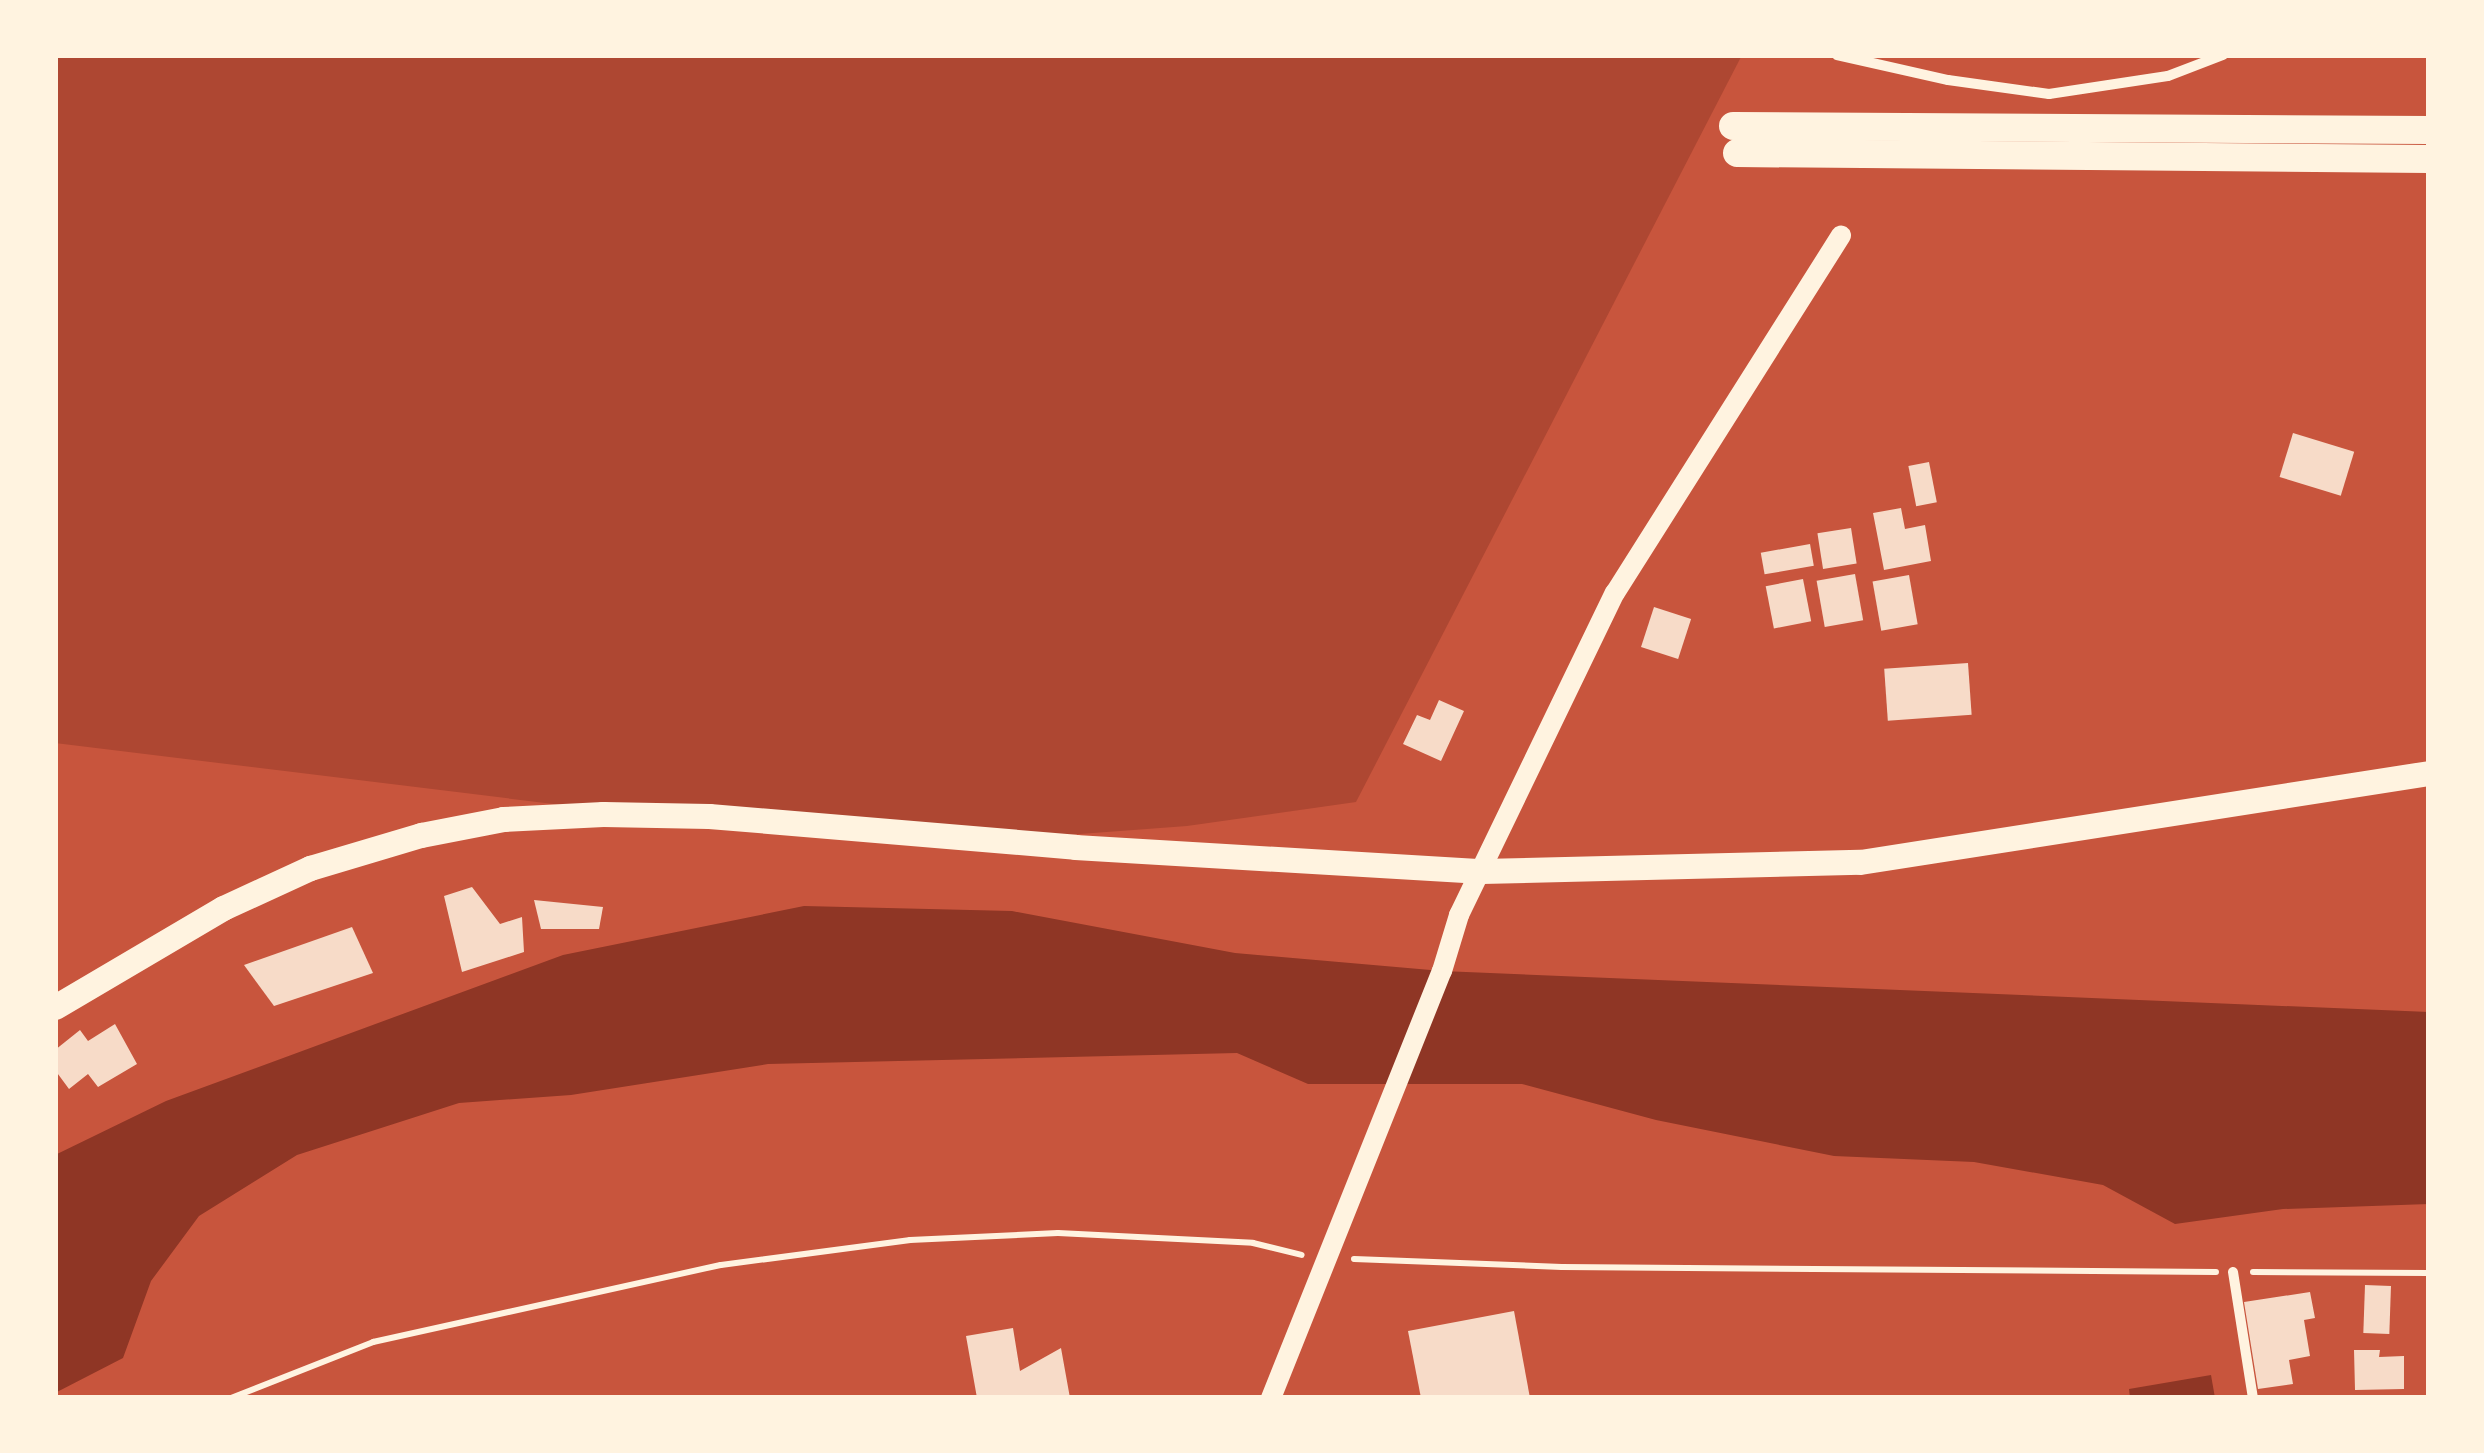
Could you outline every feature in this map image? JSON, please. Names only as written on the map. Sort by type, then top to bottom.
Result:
[{"type":"highway","points":[[2429,130],[1735,139],[2429,159]]},
{"type":"highway","points":[[55,1007],[223,908],[310,868],[420,835],[502,820],[603,814],[709,816],[1075,846],[1481,871],[1860,862],[2429,772]]},
{"type":"main road","points":[[1271,1398],[1323,1260],[1442,971],[1459,915],[1615,593],[1841,236]]},
{"type":"street","points":[[1836,55],[1948,80],[2048,94],[2168,76],[2223,55]]},
{"type":"street","points":[[2234,1272],[2254,1398]]},
{"type":"path","points":[[230,1398],[373,1342],[722,1265],[873,1245],[1058,1233],[1253,1244],[1323,1260],[1394,1257],[1562,1267],[2429,1273]]},
{"type":"shaded area","points":[[55,55],[1742,55],[1356,802],[1187,826],[999,840],[644,815],[55,743]]},
{"type":"shaded area","points":[[804,906],[1012,911],[1235,953],[1442,971],[2429,1012],[2429,1204],[2283,1209],[2175,1224],[2103,1185],[1974,1162],[1834,1156],[1656,1120],[1522,1084],[1308,1084],[1237,1053],[768,1064],[571,1095],[459,1103],[297,1155],[199,1216],[151,1281],[123,1358],[55,1393],[55,1155],[166,1101],[563,955]]},
{"type":"shaded area","points":[[2211,1375],[2215,1398],[2130,1398],[2129,1389]]},
{"type":"building","points":[[2293,433],[2354,452],[2341,496],[2280,477]]},
{"type":"building","points":[[1929,462],[1937,502],[1916,506],[1908,466]]},
{"type":"building","points":[[1901,508],[1905,529],[1925,525],[1931,561],[1884,570],[1873,513]]},
{"type":"building","points":[[1851,528],[1857,564],[1823,569],[1817,533]]},
{"type":"building","points":[[1810,544],[1814,566],[1765,574],[1761,553]]},
{"type":"building","points":[[1855,574],[1863,620],[1825,627],[1817,581]]},
{"type":"building","points":[[1909,575],[1918,624],[1881,631],[1873,581]]},
{"type":"building","points":[[1803,579],[1811,621],[1774,628],[1766,586]]},
{"type":"building","points":[[1654,607],[1691,619],[1678,659],[1641,647]]},
{"type":"building","points":[[1968,663],[1972,715],[1888,721],[1884,669]]},
{"type":"building","points":[[1439,700],[1464,711],[1441,761],[1403,744],[1417,715],[1430,720]]},
{"type":"building","points":[[472,887],[500,924],[522,917],[524,952],[462,972],[444,896]]},
{"type":"building","points":[[534,900],[603,907],[599,929],[541,929]]},
{"type":"building","points":[[352,927],[373,973],[274,1006],[244,965]]},
{"type":"building","points":[[115,1024],[137,1064],[98,1087],[88,1074],[69,1089],[55,1070],[55,1050],[80,1030],[88,1041]]},
{"type":"building","points":[[2365,1285],[2391,1286],[2389,1334],[2363,1333]]},
{"type":"building","points":[[2310,1292],[2315,1318],[2304,1320],[2310,1356],[2289,1360],[2293,1384],[2258,1389],[2244,1302]]},
{"type":"building","points":[[1514,1311],[1530,1398],[1421,1398],[1408,1331]]},
{"type":"building","points":[[1013,1328],[1020,1371],[1061,1348],[1070,1398],[977,1398],[966,1336]]},
{"type":"building","points":[[2354,1350],[2380,1350],[2379,1357],[2404,1356],[2404,1389],[2355,1390]]}]
